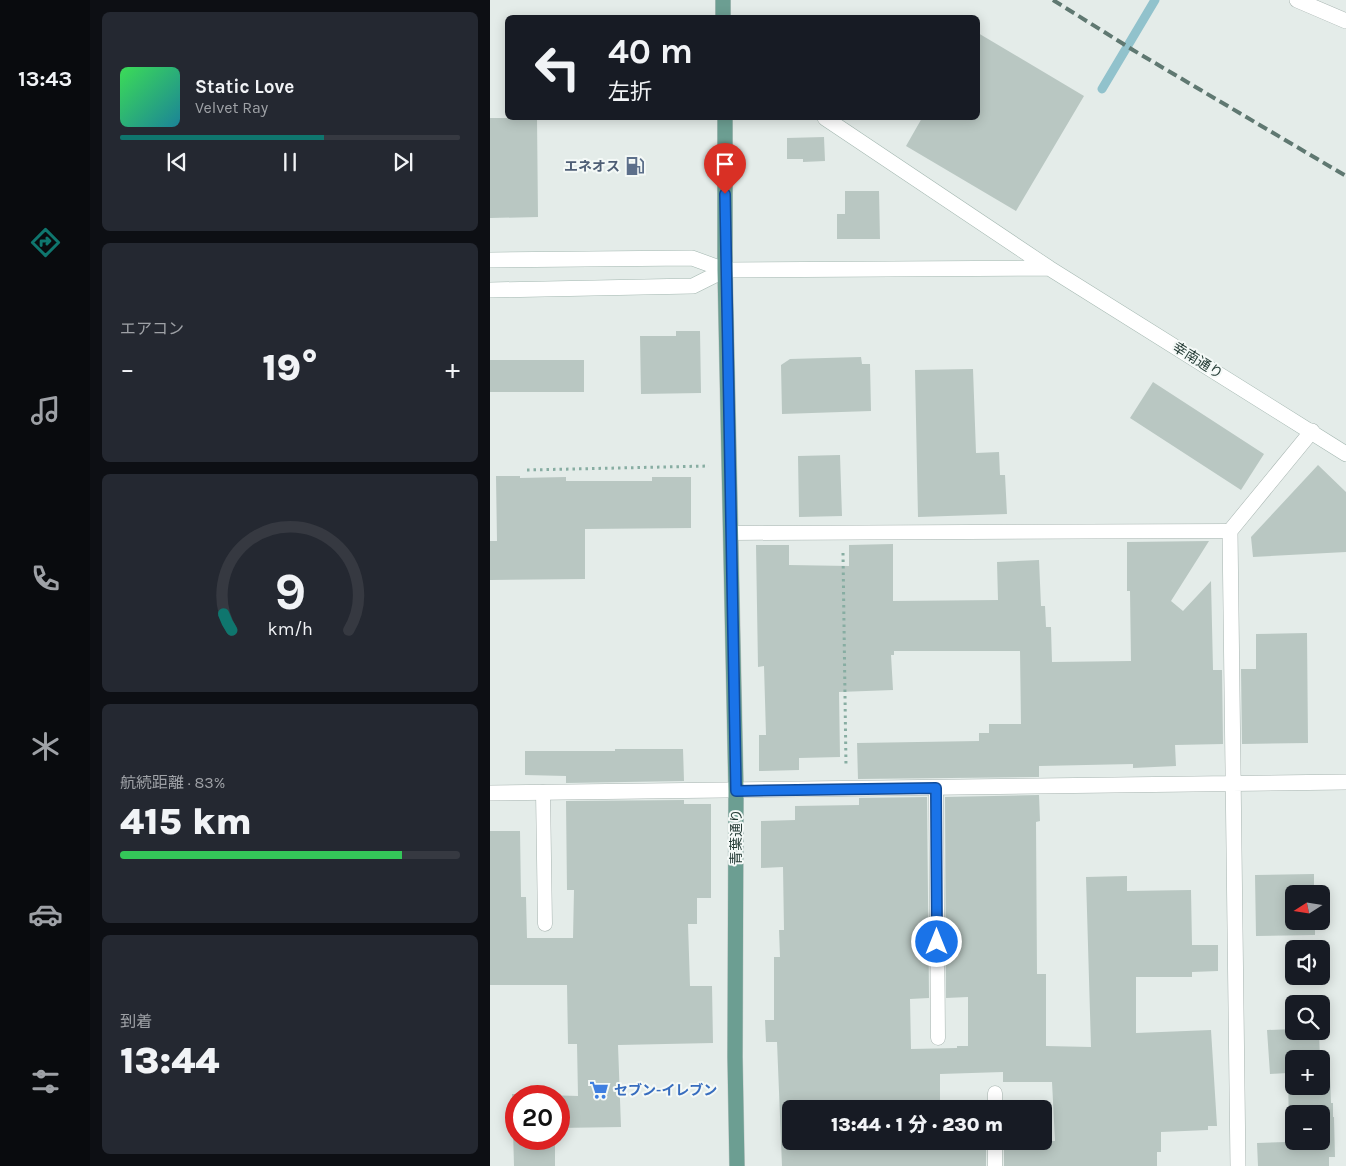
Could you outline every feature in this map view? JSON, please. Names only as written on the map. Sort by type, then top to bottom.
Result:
[{"type":"main road","points":[[723,0],[724,15]]},
{"type":"main road","name":"青葉通り","points":[[725,120],[729,466],[736,791],[735,1058],[737,1166]]},
{"type":"street","points":[[1297,0],[1346,21]]},
{"type":"street","name":"幸南通り","points":[[829,120],[1049,268],[1346,454]]},
{"type":"street","points":[[490,260],[692,258],[726,270],[1049,268]]},
{"type":"street","points":[[490,290],[693,286],[726,270]]},
{"type":"street","points":[[1238,1166],[1230,531],[1312,431]]},
{"type":"street","points":[[490,793],[846,790],[1346,782]]},
{"type":"lane","points":[[731,533],[1230,531]]},
{"type":"lane","points":[[936,788],[938,1038]]},
{"type":"lane","points":[[543,792],[545,924]]},
{"type":"lane","points":[[996,1093],[996,1100]]},
{"type":"lane","points":[[995,1150],[995,1166]]},
{"type":"path","points":[[527,470],[729,466]]},
{"type":"path","points":[[842,532],[846,790]]},
{"type":"building","points":[[980,34],[1084,96],[1016,211],[906,146],[921,120],[980,120]]},
{"type":"building","points":[[490,118],[537,120],[538,217],[490,218]]},
{"type":"building","points":[[824,137],[825,161],[803,162],[803,159],[787,159],[787,138]]},
{"type":"building","points":[[845,191],[879,191],[880,239],[837,239],[837,214],[845,214]]},
{"type":"building","points":[[676,331],[700,331],[701,393],[641,394],[640,336],[676,336]]},
{"type":"building","points":[[861,357],[862,364],[870,364],[871,411],[782,414],[781,365],[790,359]]},
{"type":"building","points":[[490,360],[584,360],[584,392],[490,392]]},
{"type":"building","points":[[973,369],[976,453],[999,452],[1000,475],[1005,475],[1007,514],[918,517],[915,370]]},
{"type":"building","points":[[1153,382],[1264,454],[1241,490],[1130,418]]},
{"type":"building","points":[[840,455],[842,516],[799,517],[798,456]]},
{"type":"building","points":[[1318,465],[1346,492],[1346,552],[1253,557],[1251,537]]},
{"type":"building","points":[[496,476],[520,476],[520,478],[566,477],[566,481],[652,481],[652,477],[691,477],[691,528],[585,529],[585,579],[490,580],[490,541],[497,541]]},
{"type":"building","points":[[1209,541],[1171,601],[1183,611],[1211,581],[1213,670],[1222,670],[1223,744],[1175,745],[1176,766],[1133,768],[1133,764],[1039,766],[1039,777],[858,779],[857,743],[979,741],[979,733],[989,733],[989,724],[1021,724],[1020,651],[894,651],[894,655],[891,655],[893,690],[839,692],[840,757],[799,758],[799,770],[759,771],[759,735],[766,735],[764,666],[758,667],[756,545],[789,545],[789,565],[849,566],[849,545],[893,544],[893,601],[998,600],[997,562],[1039,560],[1041,606],[1045,606],[1046,627],[1051,627],[1052,662],[1131,661],[1130,591],[1127,591],[1127,542]]},
{"type":"building","points":[[1307,633],[1308,743],[1242,744],[1241,669],[1256,669],[1256,634]]},
{"type":"building","points":[[615,749],[683,749],[684,781],[566,783],[566,776],[525,775],[525,751],[615,751]]},
{"type":"building","points":[[1039,795],[1040,821],[1036,822],[1037,974],[1046,974],[1046,1046],[1091,1047],[1086,877],[1127,876],[1127,891],[1191,890],[1192,945],[1218,945],[1218,971],[1192,972],[1192,977],[1136,977],[1136,1033],[1211,1030],[1217,1126],[1208,1126],[1208,1130],[1161,1132],[1161,1152],[1157,1152],[1157,1166],[1004,1166],[1004,1150],[1052,1150],[1052,1141],[1055,1141],[1052,1082],[1003,1082],[1003,1072],[940,1074],[940,1100],[782,1100],[782,1150],[986,1150],[986,1166],[782,1166],[777,1042],[766,1042],[765,1020],[774,1020],[774,957],[780,957],[779,930],[784,930],[783,867],[761,868],[761,821],[795,820],[795,806],[859,805],[859,798],[927,797],[929,998],[910,999],[911,1049],[957,1048],[957,1046],[968,1046],[968,997],[946,998],[945,797]]},
{"type":"building","points":[[684,800],[684,804],[711,804],[711,898],[697,898],[697,924],[688,924],[690,986],[712,986],[713,1043],[618,1045],[621,1127],[570,1128],[570,1096],[578,1096],[577,1044],[568,1044],[567,985],[490,985],[490,831],[520,831],[521,897],[526,897],[527,938],[573,938],[574,890],[567,890],[566,801]]},
{"type":"building","points":[[1314,874],[1314,885],[1285,885],[1285,930],[1315,930],[1315,935],[1256,936],[1255,875]]},
{"type":"building","points":[[1285,1029],[1285,1040],[1319,1040],[1320,1050],[1285,1050],[1285,1073],[1270,1074],[1267,1030]]},
{"type":"building","points":[[1330,1076],[1335,1157],[1329,1157],[1329,1166],[1258,1166],[1257,1143],[1285,1142],[1285,1150],[1330,1150],[1330,1105],[1289,1105],[1288,1095],[1330,1095]]},
{"type":"building","points":[[514,1150],[555,1150],[555,1166],[514,1166]]},
{"type":"waterway","points":[[1102,89],[1155,0]]},
{"type":"railway","points":[[1053,0],[1133,50],[1346,176]]},
{"type":"place","name":"エネオス","points":[[635,166]]},
{"type":"place","name":"セブン-イレブン","points":[[599,1090]]},
{"type":"route","points":[[725,194],[736,791],[936,788],[937,942]]}]
